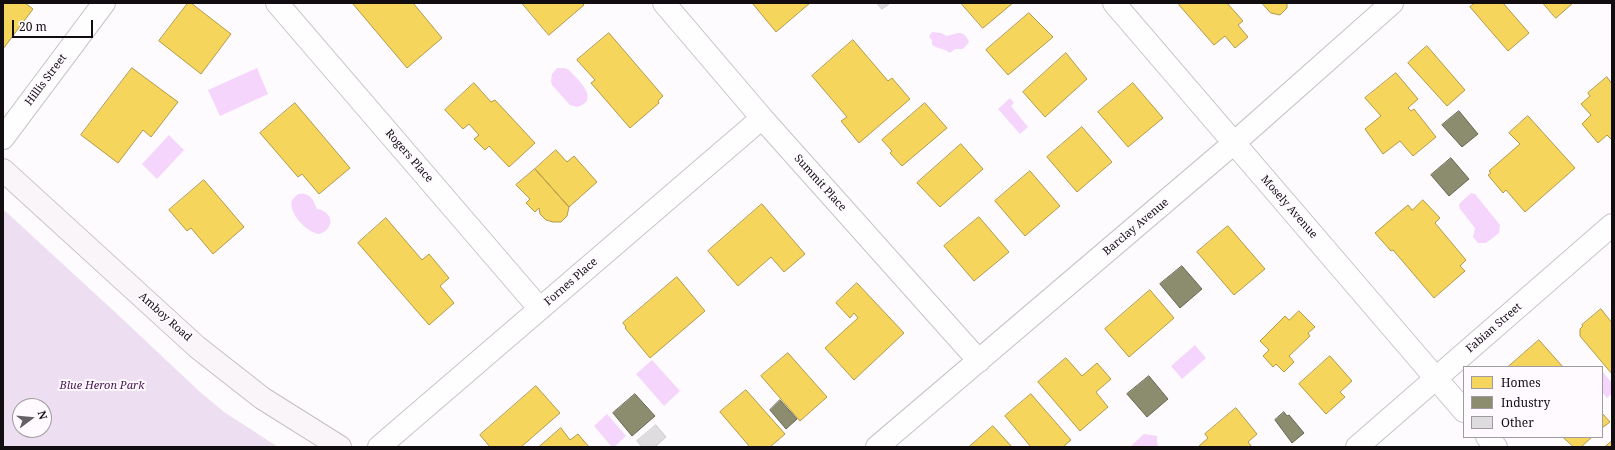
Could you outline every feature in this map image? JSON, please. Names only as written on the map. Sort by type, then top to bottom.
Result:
[{"type":"main road","name":"Amboy Road","points":[[3,170],[197,347],[262,398],[340,447]]},
{"type":"street","name":"Hillis Street","points":[[3,138],[104,3]]},
{"type":"street","name":"Rogers Place","points":[[277,3],[540,309]]},
{"type":"street","name":"Summit Place","points":[[664,3],[762,118],[979,361]]},
{"type":"street","name":"Mosely Avenue","points":[[1114,3],[1463,410]]},
{"type":"street","name":"Barclay Avenue","points":[[877,447],[1234,143],[1392,3]]},
{"type":"street","name":"Fornes Place","points":[[379,447],[762,118]]},
{"type":"street","name":"Fabian Street","points":[[1357,447],[1612,225]]},
{"type":"street","points":[[1488,438],[1496,447]]},
{"type":"green space","name":"Blue Heron Park","points":[[3,209],[199,391],[224,412],[278,447],[3,447]]},
{"type":"shaded area","points":[[932,32],[941,33],[947,36],[962,33],[969,42],[963,49],[955,49],[950,53],[932,45],[932,40],[929,37]]},
{"type":"shaded area","points":[[257,68],[268,94],[220,116],[208,90]]},
{"type":"shaded area","points":[[557,68],[565,68],[569,70],[582,84],[588,95],[584,104],[577,107],[570,105],[552,85],[552,74]]},
{"type":"shaded area","points":[[1010,98],[1014,103],[1011,106],[1028,127],[1020,134],[998,109]]},
{"type":"shaded area","points":[[169,135],[184,150],[157,179],[142,164]]},
{"type":"shaded area","points":[[1471,193],[1475,194],[1500,225],[1499,233],[1486,243],[1478,243],[1473,237],[1475,228],[1460,209],[1459,204]]},
{"type":"shaded area","points":[[298,194],[308,195],[312,199],[317,209],[323,210],[327,213],[330,221],[328,229],[319,234],[314,233],[300,222],[293,211],[292,205],[292,200]]},
{"type":"shaded area","points":[[1195,345],[1206,358],[1182,379],[1171,366]]},
{"type":"shaded area","points":[[652,360],[680,391],[664,406],[636,374]]},
{"type":"shaded area","points":[[1603,372],[1612,383],[1612,394],[1607,398],[1604,394]]},
{"type":"shaded area","points":[[607,414],[626,436],[614,447],[612,447],[594,426]]},
{"type":"shaded area","points":[[1144,434],[1157,436],[1158,445],[1156,447],[1130,447]]},
{"type":"building: Homes","points":[[3,3],[25,3],[33,9],[3,49]]},
{"type":"building: Homes","points":[[188,3],[191,3],[231,34],[201,74],[159,41]]},
{"type":"building: Homes","points":[[413,3],[442,38],[407,68],[353,4]]},
{"type":"building: Homes","points":[[522,3],[582,3],[584,5],[549,35]]},
{"type":"building: Homes","points":[[810,3],[776,32],[753,4]]},
{"type":"building: Homes","points":[[961,3],[1013,3],[983,28]]},
{"type":"building: Homes","points":[[1181,3],[1227,3],[1243,21],[1238,25],[1248,37],[1235,48],[1225,36],[1214,45],[1179,5]]},
{"type":"building: Homes","points":[[1262,3],[1287,3],[1287,8],[1280,15],[1271,13]]},
{"type":"building: Homes","points":[[1475,3],[1503,3],[1529,33],[1508,51],[1470,7]]},
{"type":"building: Homes","points":[[1543,3],[1573,3],[1556,18]]},
{"type":"building: Homes","points":[[1029,13],[1053,37],[1008,75],[986,50]]},
{"type":"building: Homes","points":[[609,33],[663,96],[658,101],[659,103],[630,128],[591,83],[595,80],[577,60]]},
{"type":"building: Homes","points":[[853,40],[888,81],[892,78],[910,99],[859,143],[841,121],[847,117],[812,76]]},
{"type":"building: Homes","points":[[1427,46],[1465,90],[1447,106],[1408,63]]},
{"type":"building: Homes","points":[[1066,53],[1087,79],[1045,117],[1023,92]]},
{"type":"building: Homes","points":[[132,68],[178,102],[151,137],[143,130],[118,163],[81,135]]},
{"type":"building: Homes","points":[[1396,73],[1418,99],[1408,108],[1411,111],[1414,109],[1436,137],[1413,156],[1400,141],[1383,154],[1365,129],[1381,116],[1365,98]]},
{"type":"building: Homes","points":[[1607,77],[1612,84],[1612,140],[1607,135],[1598,143],[1582,124],[1591,115],[1581,104],[1590,96],[1588,93]]},
{"type":"building: Homes","points":[[474,83],[491,102],[495,100],[535,143],[509,167],[489,146],[485,150],[474,139],[479,135],[469,124],[463,129],[445,110]]},
{"type":"building: Homes","points":[[1133,83],[1163,118],[1128,147],[1098,112]]},
{"type":"building: Homes","points":[[295,103],[350,168],[319,194],[302,174],[298,177],[260,133]]},
{"type":"building: Homes","points":[[925,103],[947,128],[902,166],[890,153],[892,151],[882,140]]},
{"type":"building: Homes","points":[[1528,116],[1575,168],[1525,212],[1506,190],[1503,193],[1488,175],[1491,173],[1489,171],[1520,144],[1509,133]]},
{"type":"building: Homes","points":[[1082,127],[1112,162],[1077,192],[1047,157]]},
{"type":"building: Homes","points":[[961,144],[983,169],[940,207],[917,183]]},
{"type":"building: Homes","points":[[556,150],[567,162],[574,156],[597,182],[569,207],[535,169]]},
{"type":"building: Homes","points":[[535,169],[569,207],[567,216],[561,222],[546,220],[540,214],[539,208],[535,212],[526,203],[530,199],[516,185]]},
{"type":"building: Homes","points":[[1030,171],[1060,206],[1025,236],[995,201]]},
{"type":"building: Homes","points":[[204,180],[244,227],[213,254],[191,228],[187,231],[169,210]]},
{"type":"building: Homes","points":[[1423,200],[1440,218],[1435,223],[1466,260],[1460,266],[1465,271],[1434,298],[1393,250],[1391,251],[1375,233],[1408,205],[1412,210]]},
{"type":"building: Homes","points":[[762,204],[805,254],[784,272],[771,257],[738,286],[708,251]]},
{"type":"building: Homes","points":[[979,217],[1009,252],[974,281],[944,246]]},
{"type":"building: Homes","points":[[386,218],[422,260],[429,254],[449,278],[440,286],[454,303],[429,325],[358,243]]},
{"type":"building: Homes","points":[[1228,226],[1265,269],[1234,295],[1197,252]]},
{"type":"building: Homes","points":[[677,277],[705,311],[650,358],[625,328],[626,327],[623,323]]},
{"type":"building: Homes","points":[[857,283],[904,333],[854,380],[825,348],[858,318],[854,313],[850,318],[836,303]]},
{"type":"building: Homes","points":[[1150,290],[1174,318],[1129,357],[1105,329]]},
{"type":"building: Homes","points":[[1601,309],[1612,323],[1612,374],[1580,336],[1580,329],[1583,326],[1582,325]]},
{"type":"building: Homes","points":[[1299,311],[1315,327],[1308,333],[1310,336],[1289,356],[1294,362],[1284,372],[1276,364],[1273,367],[1263,356],[1269,350],[1260,341],[1285,316],[1289,320]]},
{"type":"building: Homes","points":[[1539,340],[1562,366],[1509,366]]},
{"type":"building: Homes","points":[[788,353],[827,397],[800,421],[761,376]]},
{"type":"building: Homes","points":[[1330,356],[1352,381],[1340,392],[1345,397],[1326,414],[1299,384]]},
{"type":"building: Homes","points":[[1066,358],[1082,376],[1097,363],[1111,379],[1096,392],[1108,407],[1080,431],[1038,382]]},
{"type":"building: Homes","points":[[536,386],[560,413],[521,447],[490,447],[480,435]]},
{"type":"building: Homes","points":[[746,390],[785,434],[770,447],[750,447],[720,412]]},
{"type":"building: Homes","points":[[1031,394],[1071,440],[1063,447],[1031,447],[1005,416]]},
{"type":"building: Homes","points":[[1236,408],[1257,434],[1248,442],[1252,447],[1198,447],[1208,438],[1205,434]]},
{"type":"building: Homes","points":[[1603,414],[1610,422],[1603,427]]},
{"type":"building: Homes","points":[[993,426],[1012,447],[969,447]]},
{"type":"building: Homes","points":[[561,428],[570,440],[578,434],[589,447],[539,447]]},
{"type":"building: Homes","points":[[1564,438],[1591,438],[1581,447],[1574,447]]},
{"type":"building: Homes","points":[[1612,441],[1612,447],[1605,447]]},
{"type":"building: Industry","points":[[1459,111],[1478,134],[1462,147],[1442,125]]},
{"type":"building: Industry","points":[[1451,158],[1469,179],[1449,196],[1431,175]]},
{"type":"building: Industry","points":[[1182,266],[1202,289],[1180,308],[1160,284]]},
{"type":"building: Industry","points":[[1149,376],[1168,399],[1147,417],[1127,394]]},
{"type":"building: Industry","points":[[635,394],[655,416],[632,436],[613,413]]},
{"type":"building: Industry","points":[[780,400],[797,419],[786,429],[770,410]]},
{"type":"building: Industry","points":[[1284,412],[1287,416],[1289,415],[1304,433],[1292,443],[1275,420]]},
{"type":"building: Other","points":[[877,3],[888,3],[889,4],[882,9]]},
{"type":"building: Other","points":[[656,425],[666,437],[655,447],[642,447],[637,441]]}]
